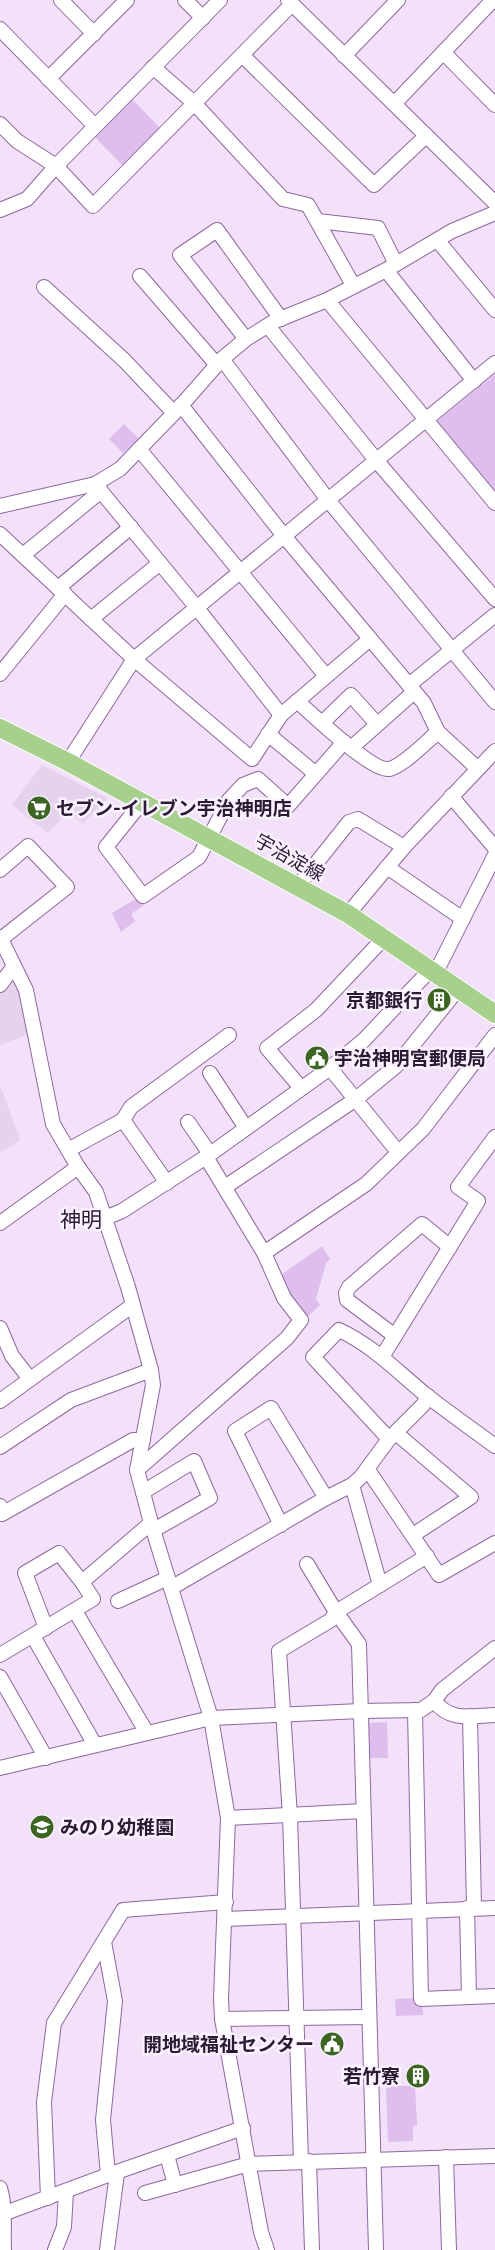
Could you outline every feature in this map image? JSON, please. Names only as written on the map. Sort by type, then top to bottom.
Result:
[{"type":"main road","name":"宇治淀線","points":[[0,728],[210,837],[348,914],[495,1014]]},
{"type":"street","points":[[61,0],[94,34]]},
{"type":"street","points":[[48,79],[127,0]]},
{"type":"street","points":[[185,0],[203,18]]},
{"type":"street","points":[[0,210],[27,199],[56,166],[220,0]]},
{"type":"street","points":[[344,56],[398,0]]},
{"type":"street","points":[[0,124],[17,140],[56,166],[93,206],[194,104],[290,2],[495,203]]},
{"type":"street","points":[[394,104],[443,52],[493,4]]},
{"type":"street","points":[[0,28],[95,126]]},
{"type":"street","points":[[443,52],[495,105]]},
{"type":"street","points":[[242,54],[374,186],[426,136]]},
{"type":"street","points":[[153,68],[194,104],[283,199],[308,205],[353,285]]},
{"type":"street","points":[[23,555],[120,469],[178,409],[219,362],[246,339],[281,319],[327,300],[391,267],[452,231],[495,213]]},
{"type":"street","points":[[318,221],[378,228],[391,267],[474,380]]},
{"type":"street","points":[[246,339],[180,255],[217,230],[281,319]]},
{"type":"street","points":[[438,241],[495,310]]},
{"type":"street","points":[[140,276],[219,362],[328,500],[495,702]]},
{"type":"street","points":[[44,287],[178,409],[424,703],[438,732],[477,768]]},
{"type":"street","points":[[327,300],[495,503]]},
{"type":"street","points":[[268,326],[376,460],[495,599]]},
{"type":"street","points":[[68,762],[134,659],[495,363]]},
{"type":"street","points":[[140,448],[326,676]]},
{"type":"street","points":[[0,506],[98,488]]},
{"type":"street","points":[[98,488],[197,608],[281,715]]},
{"type":"street","points":[[3,666],[62,591],[131,527]]},
{"type":"street","points":[[0,534],[134,659],[252,759],[281,715],[370,639]]},
{"type":"street","points":[[91,619],[160,564]]},
{"type":"street","points":[[142,802],[106,848],[143,896],[200,857],[229,800],[243,785],[258,779],[288,806],[316,774],[347,745],[377,724],[452,650],[495,615]]},
{"type":"street","points":[[322,723],[351,695],[377,724]]},
{"type":"street","points":[[297,701],[347,745],[381,769],[389,769],[399,764],[438,732]]},
{"type":"street","points":[[268,734],[316,774]]},
{"type":"street","points":[[348,914],[404,846],[495,750]]},
{"type":"street","points":[[451,796],[495,848]]},
{"type":"street","points":[[298,886],[349,822],[358,818],[404,846]]},
{"type":"street","points":[[0,870],[28,846],[67,887],[0,938],[26,990],[54,1124],[78,1167],[96,1192],[133,1305],[151,1370],[153,1385],[137,1470],[211,1718],[228,1818],[221,1999],[222,2019],[261,2232],[267,2250]]},
{"type":"street","points":[[105,1218],[167,1183],[208,1156],[330,1068],[364,1040],[433,972],[463,919],[495,855]]},
{"type":"street","points":[[387,867],[463,919]]},
{"type":"street","points":[[301,1088],[267,1048],[316,1010],[384,938]]},
{"type":"street","points":[[0,985],[14,966]]},
{"type":"street","points":[[225,1187],[356,1099],[396,1066],[458,990]]},
{"type":"street","points":[[68,1150],[123,1120],[132,1107],[229,1035]]},
{"type":"street","points":[[264,1253],[366,1184],[424,1129],[495,1036]]},
{"type":"street","points":[[330,1068],[398,1152]]},
{"type":"street","points":[[210,1073],[246,1128]]},
{"type":"street","points":[[123,1120],[167,1183]]},
{"type":"street","points":[[137,1470],[287,1338],[301,1320],[284,1298],[264,1253],[188,1122]]},
{"type":"street","points":[[382,1358],[478,1201],[458,1187],[495,1137]]},
{"type":"street","points":[[0,1223],[78,1167]]},
{"type":"street","points":[[395,1336],[347,1300],[346,1293],[349,1288],[422,1224],[450,1246]]},
{"type":"street","points":[[0,1401],[133,1305]]},
{"type":"street","points":[[0,1328],[12,1356],[30,1379]]},
{"type":"street","points":[[413,1535],[471,1497],[393,1436],[313,1357],[339,1330],[354,1337],[495,1446]]},
{"type":"street","points":[[0,1447],[71,1400],[151,1370]]},
{"type":"street","points":[[118,1601],[170,1583],[281,1525],[352,1485],[368,1470],[393,1436],[423,1405],[428,1396]]},
{"type":"street","points":[[281,1525],[235,1431],[271,1408],[326,1498]]},
{"type":"street","points":[[0,1506],[2,1514],[133,1440],[143,1440]]},
{"type":"street","points":[[82,1582],[153,1526],[210,1498],[194,1460],[143,1492]]},
{"type":"street","points":[[368,1470],[439,1574],[495,1543]]},
{"type":"street","points":[[352,1485],[380,1585]]},
{"type":"street","points":[[0,1655],[75,1611],[93,1599],[59,1553],[25,1573],[46,1628]]},
{"type":"street","points":[[312,2250],[297,2018],[290,1816],[279,1651],[331,1620],[336,1612],[427,1556]]},
{"type":"street","points":[[307,1564],[336,1612],[360,1644],[360,1711],[376,2250]]},
{"type":"street","points":[[75,1611],[147,1733]]},
{"type":"street","points":[[33,1636],[95,1745]]},
{"type":"street","points":[[0,1768],[211,1718],[416,1710],[427,1707],[442,1690],[495,1648]]},
{"type":"street","points":[[0,1677],[46,1758]]},
{"type":"street","points":[[434,1701],[442,1711],[453,1715],[495,1715]]},
{"type":"street","points":[[416,1710],[422,1999],[495,1996]]},
{"type":"street","points":[[470,1716],[470,1997]]},
{"type":"street","points":[[228,1818],[363,1811]]},
{"type":"street","points":[[48,2198],[44,2102],[54,2023],[123,1910],[226,1902]]},
{"type":"street","points":[[225,1919],[495,1908]]},
{"type":"street","points":[[104,1942],[115,2001],[103,2120],[112,2174],[107,2250]]},
{"type":"street","points":[[222,2019],[369,2016]]},
{"type":"street","points":[[2,2215],[242,2128]]},
{"type":"street","points":[[167,2155],[174,2185]]},
{"type":"street","points":[[145,2193],[249,2164],[374,2158],[495,2156]]},
{"type":"street","points":[[446,2157],[449,2250]]},
{"type":"street","points":[[0,2188],[5,2204],[2,2215],[4,2250]]},
{"type":"street","points":[[55,2250],[64,2226],[66,2191]]},
{"type":"shaded area","points":[[131,98],[162,130],[125,168],[94,136]]},
{"type":"shaded area","points":[[495,374],[495,495],[435,423]]},
{"type":"shaded area","points":[[124,424],[139,439],[123,453],[109,439]]},
{"type":"shaded area","points":[[42,765],[107,798],[83,824],[68,812],[48,833],[12,805]]},
{"type":"shaded area","points":[[139,897],[144,905],[131,914],[135,921],[121,932],[112,913]]},
{"type":"shaded area","points":[[14,973],[21,991],[30,1034],[0,1045],[0,993]]},
{"type":"shaded area","points":[[0,1085],[20,1140],[0,1153]]},
{"type":"shaded area","points":[[322,1246],[330,1259],[326,1263],[316,1299],[320,1305],[307,1317],[287,1294],[278,1277]]},
{"type":"shaded area","points":[[387,1722],[388,1758],[368,1758],[367,1726],[370,1723]]},
{"type":"shaded area","points":[[417,1998],[422,2002],[423,2015],[396,2016],[395,1999]]},
{"type":"shaded area","points":[[386,2086],[415,2086],[417,2125],[413,2126],[413,2141],[388,2142]]},
{"type":"place","name":"セブン-イレブン宇治神明店","points":[[39,808]]},
{"type":"place","name":"京都銀行","points":[[439,1000]]},
{"type":"place","name":"宇治神明宮郵便局","points":[[317,1058]]},
{"type":"place","name":"みのり幼稚園","points":[[42,1827]]},
{"type":"place","name":"開地域福祉センター","points":[[332,2044]]},
{"type":"place","name":"若竹寮","points":[[418,2076]]},
{"type":"district","name":"神明","points":[[81,1220]]}]
